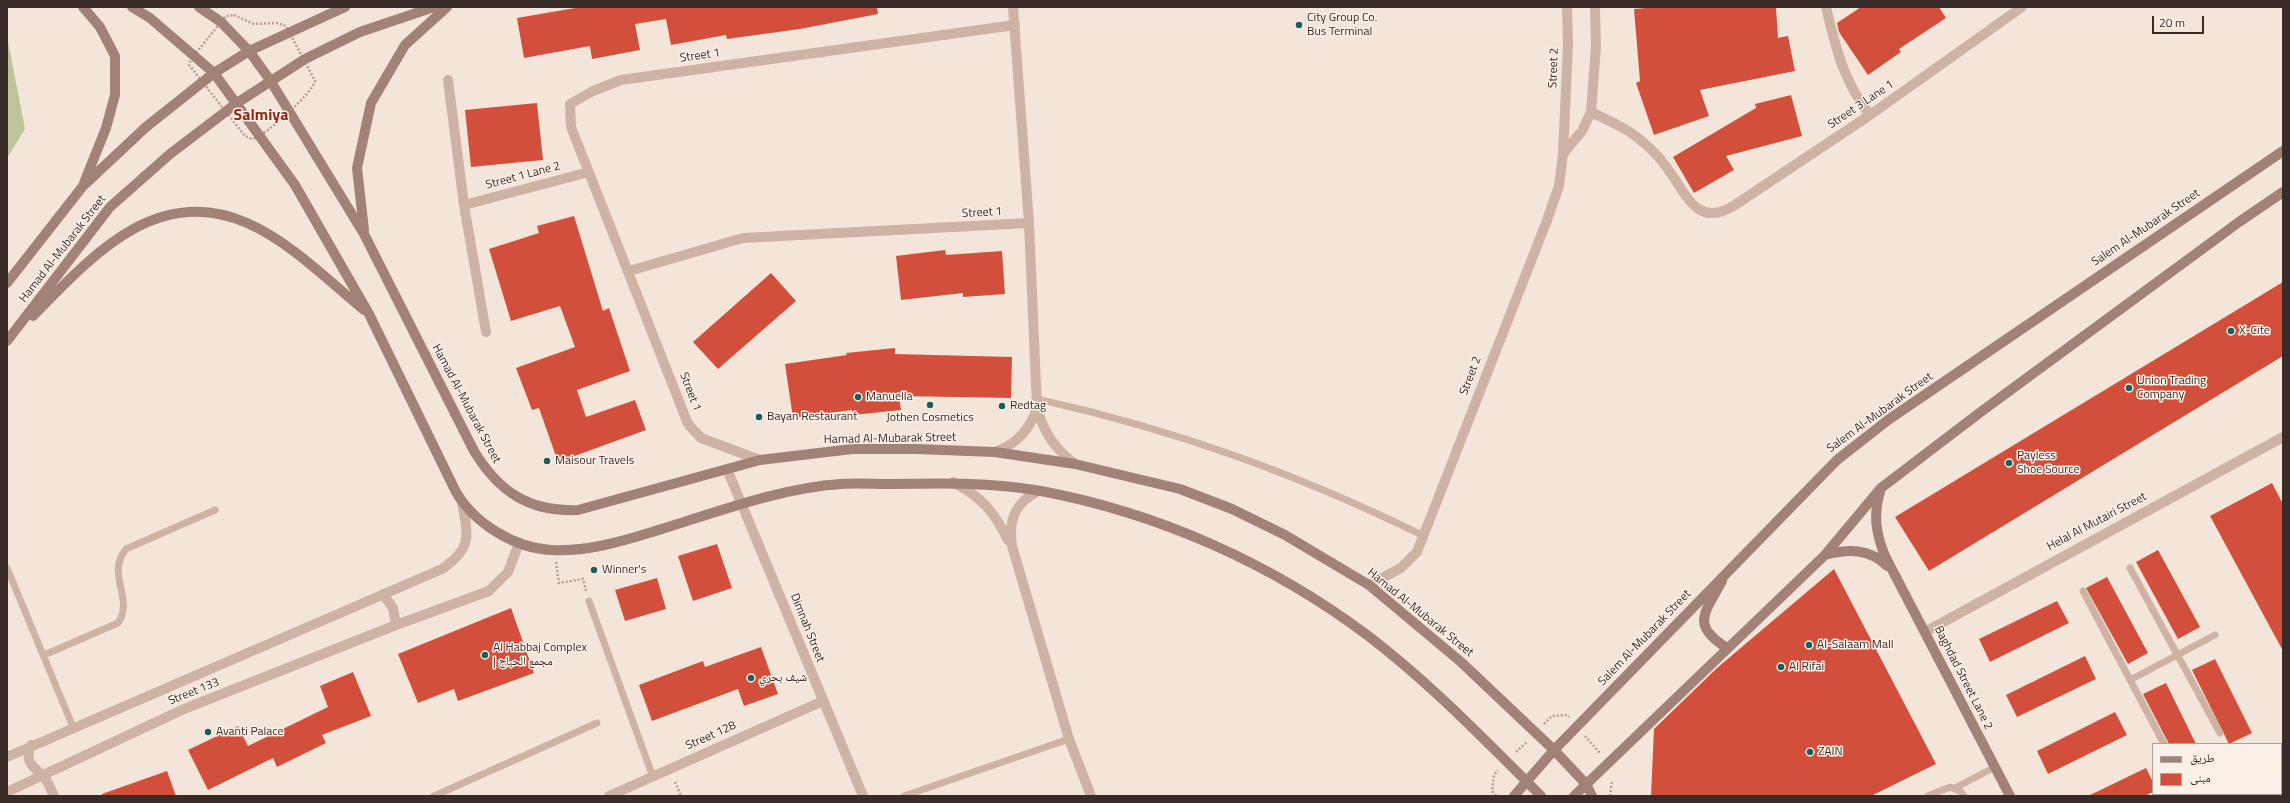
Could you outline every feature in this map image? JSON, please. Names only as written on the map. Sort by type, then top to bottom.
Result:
[{"type":"main road","points":[[83,7],[100,26],[115,56],[115,95],[106,128],[83,186]]},
{"type":"main road","points":[[132,7],[150,18],[214,73],[295,185],[369,314],[448,478],[462,503],[500,534],[519,543],[554,550],[596,547],[787,492],[839,484],[953,482],[1038,491],[1102,505],[1193,536],[1267,570],[1318,601],[1368,636],[1422,682],[1541,796]]},
{"type":"main road","points":[[199,7],[221,22],[250,51],[270,80],[305,59],[360,32],[434,7]]},
{"type":"main road","name":"Hamad Al-Mubarak Street","points":[[7,283],[83,186],[146,127],[214,73],[250,51],[345,7]]},
{"type":"main road","points":[[364,234],[357,168],[371,103],[405,45],[447,7]]},
{"type":"main road","name":"Hamad Al-Mubarak Street","points":[[7,342],[110,207],[170,154],[270,80],[364,234],[474,451],[490,476],[515,496],[541,508],[560,511],[578,510],[760,460],[852,450],[916,449],[995,452],[1075,464],[1180,489],[1232,509],[1286,535],[1369,585],[1461,662],[1554,750],[1586,784],[1592,796]]},
{"type":"main road","name":"Salem Al-Mubarak Street","points":[[1514,796],[1554,750],[1837,460],[1888,420],[2283,151]]},
{"type":"main road","points":[[1574,796],[1824,555],[1881,488],[1982,411],[2239,222],[2283,192]]},
{"type":"main road","points":[[7,342],[88,259],[128,230],[170,214],[210,212],[248,223],[282,243],[369,314]]},
{"type":"main road","name":"Baghdad Street Lane 2","points":[[1881,488],[1876,505],[1878,540],[2010,796]]},
{"type":"main road","name":"Baghdad Street Lane 2","points":[[1824,555],[1843,550],[1862,551],[1880,558],[1894,573]]},
{"type":"main road","points":[[1727,648],[1709,635],[1704,622],[1707,609],[1728,571]]},
{"type":"street","points":[[1013,7],[1029,223],[1037,404],[1046,434],[1054,446],[1075,464]]},
{"type":"street","name":"Street 2","points":[[1369,585],[1401,568],[1417,552],[1422,535],[1546,224],[1559,186],[1563,154],[1568,45],[1567,7]]},
{"type":"street","points":[[1563,154],[1582,131],[1591,112],[1596,47],[1595,7]]},
{"type":"street","points":[[1826,7],[1844,73],[1859,101],[1870,115]]},
{"type":"street","name":"Street 3 Lane 1","points":[[1591,112],[1631,132],[1642,141],[1663,162],[1691,204],[1709,213],[1729,209],[1870,115],[2022,7]]},
{"type":"street","name":"Street 1","points":[[760,460],[701,438],[693,431],[571,127],[570,104],[593,91],[621,80],[1015,25]]},
{"type":"street","points":[[448,80],[464,205],[486,332]]},
{"type":"street","name":"Street 1 Lane 2","points":[[464,205],[589,172]]},
{"type":"street","name":"Street 1","points":[[629,271],[743,238],[1029,223]]},
{"type":"street","points":[[995,452],[1019,439],[1030,425],[1037,404]]},
{"type":"street","name":"Helal Al Mutairi Street","points":[[1925,632],[2283,437]]},
{"type":"street","name":"Dimnah Street","points":[[727,469],[863,796]]},
{"type":"street","points":[[953,482],[973,493],[989,507],[1012,546]]},
{"type":"street","points":[[1038,491],[1026,497],[1017,507],[1011,519],[1010,533],[1012,546],[1070,739],[1090,796]]},
{"type":"street","name":"Street 133","points":[[7,757],[31,745],[432,574],[455,560],[464,548],[468,534],[462,503]]},
{"type":"street","name":"Street 133","points":[[7,792],[42,774],[184,710],[396,625],[489,591],[508,572],[519,543]]},
{"type":"street","points":[[383,594],[393,608],[396,625]]},
{"type":"street","name":"Street 128","points":[[609,796],[823,701]]},
{"type":"street","points":[[31,745],[28,758],[31,765],[42,774],[54,796]]},
{"type":"lane","points":[[1037,404],[1141,424],[1243,457],[1335,494],[1422,535]]},
{"type":"lane","points":[[44,655],[118,623],[124,614],[124,604],[117,566],[120,556],[126,549],[215,510]]},
{"type":"lane","points":[[7,568],[73,727]]},
{"type":"lane","points":[[2130,568],[2220,733]]},
{"type":"lane","points":[[2083,591],[2163,743]]},
{"type":"lane","points":[[589,601],[653,777]]},
{"type":"lane","points":[[2130,680],[2215,636]]},
{"type":"lane","points":[[434,796],[597,723]]},
{"type":"lane","points":[[904,796],[1070,739]]},
{"type":"lane","points":[[1928,796],[1945,788],[1955,788],[1995,767]]},
{"type":"lane","points":[[1955,788],[1964,796]]},
{"type":"path","points":[[554,550],[559,582],[583,579],[589,601]]},
{"type":"green space","points":[[7,36],[25,129],[7,158]]},
{"type":"building","points":[[581,7],[877,7],[878,14],[800,29],[727,39],[726,35],[671,45],[666,19],[635,24],[640,50],[592,59],[590,46],[524,58],[517,18]]},
{"type":"building","points":[[1658,7],[1776,7],[1778,38],[1788,36],[1795,71],[1700,90],[1709,116],[1654,135],[1636,83],[1640,81],[1634,9]]},
{"type":"building","points":[[1861,7],[1939,7],[1946,18],[1899,49],[1901,52],[1868,75],[1839,32],[1837,23]]},
{"type":"building","points":[[1791,95],[1802,136],[1726,156],[1734,170],[1694,193],[1673,157],[1756,108],[1755,104]]},
{"type":"building","points":[[537,103],[543,160],[471,167],[465,110]]},
{"type":"building","points":[[574,216],[603,311],[609,308],[630,371],[577,390],[586,417],[635,400],[646,430],[558,462],[539,408],[532,410],[516,368],[575,347],[560,306],[511,321],[489,249],[539,233],[537,226]]},
{"type":"building","points":[[945,250],[946,255],[1002,251],[1005,294],[963,297],[963,293],[901,300],[896,256]]},
{"type":"building","points":[[771,273],[796,301],[718,369],[693,342]]},
{"type":"building","points":[[2283,282],[2283,356],[1929,571],[1895,517]]},
{"type":"building","points":[[895,348],[895,354],[1012,357],[1011,398],[899,396],[901,410],[853,415],[852,410],[793,418],[785,364],[847,355],[846,353]]},
{"type":"building","points":[[2272,483],[2283,504],[2283,651],[2210,516]]},
{"type":"building","points":[[717,544],[732,588],[693,601],[678,556]]},
{"type":"building","points":[[2158,550],[2200,627],[2178,639],[2136,562]]},
{"type":"building","name":"Al-Salaam Mall","points":[[1834,569],[1936,764],[1871,796],[1651,796],[1654,729],[1717,668]]},
{"type":"building","points":[[2107,577],[2148,653],[2128,664],[2086,588]]},
{"type":"building","points":[[657,578],[666,609],[625,621],[615,590]]},
{"type":"building","points":[[2057,601],[2069,623],[1990,662],[1979,639]]},
{"type":"building","name":"Al Habbaj Complex | مجمع الحباج","points":[[511,608],[534,673],[458,701],[454,689],[418,703],[398,654]]},
{"type":"building","points":[[761,647],[778,694],[744,706],[738,689],[652,721],[639,685],[703,661],[705,667]]},
{"type":"building","points":[[2085,656],[2096,679],[2017,717],[2006,695]]},
{"type":"building","points":[[2215,659],[2252,733],[2228,743],[2192,670]]},
{"type":"building","points":[[353,672],[371,716],[322,735],[326,743],[277,767],[273,758],[208,790],[188,750],[238,726],[248,746],[328,707],[320,686]]},
{"type":"building","points":[[2166,683],[2196,743],[2168,743],[2143,694]]},
{"type":"building","points":[[2115,712],[2127,735],[2048,774],[2037,751]]},
{"type":"building","points":[[2146,768],[2152,780],[2152,792],[2145,796],[2088,796]]},
{"type":"building","points":[[167,771],[176,796],[102,796],[102,794]]},
{"type":"place","name":"City Group Co. Bus Terminal","points":[[1299,25]]},
{"type":"place","name":"X-Cite","points":[[2231,331]]},
{"type":"place","name":"Union Trading Company","points":[[2129,388]]},
{"type":"place","name":"Manuella","points":[[858,397]]},
{"type":"place","name":"Jothen Cosmetics","points":[[930,405]]},
{"type":"place","name":"Redtag","points":[[1002,406]]},
{"type":"place","name":"Bayan Restaurant","points":[[759,417]]},
{"type":"place","name":"Maisour Travels","points":[[547,461]]},
{"type":"place","name":"Payless Shoe Source","points":[[2009,463]]},
{"type":"place","name":"Winner's","points":[[594,570]]},
{"type":"place","name":"Al-Salaam Mall","points":[[1809,645]]},
{"type":"place","name":"Al Habbaj Complex | مجمع الحباج","points":[[485,655]]},
{"type":"place","name":"Al Rifai","points":[[1781,667]]},
{"type":"place","name":"شيف بحري","points":[[751,678]]},
{"type":"place","name":"Avanti Palace","points":[[208,732]]},
{"type":"place","name":"ZAIN","points":[[1810,752]]},
{"type":"district","name":"Salmiya","points":[[261,116]]}]
